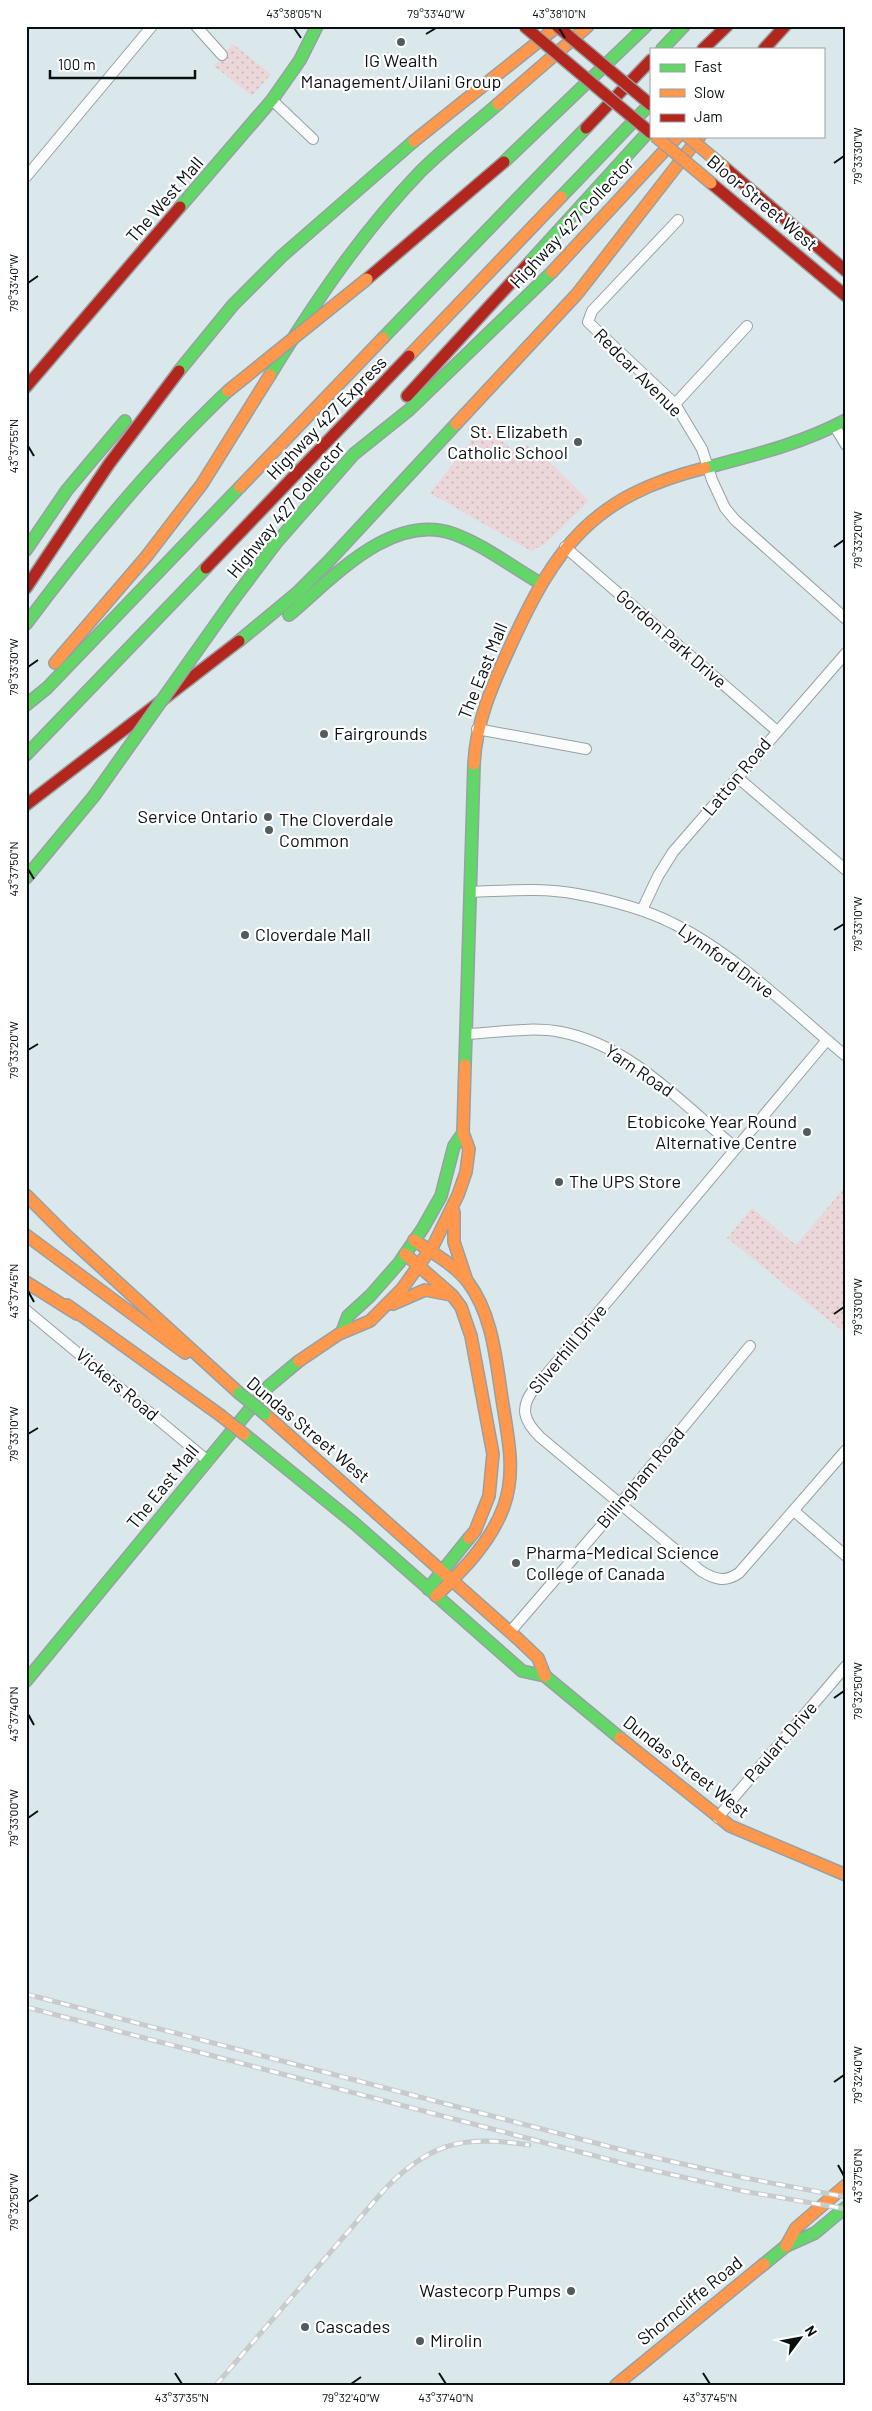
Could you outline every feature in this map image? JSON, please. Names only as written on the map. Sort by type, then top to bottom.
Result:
[{"type":"main road","name":"The West Mall","points":[[26,387],[272,100],[300,60],[317,26]]},
{"type":"main road","points":[[524,26],[650,130]]},
{"type":"main road","points":[[26,588],[125,439],[244,293],[359,184],[557,26],[650,103]]},
{"type":"main road","points":[[26,701],[41,679],[146,557],[202,484],[309,312],[363,236],[422,170],[588,26]]},
{"type":"main road","points":[[26,624],[88,541],[140,479],[196,420],[228,391],[367,279],[507,159],[646,26]]},
{"type":"main road","points":[[663,48],[684,26]]},
{"type":"main road","points":[[704,48],[727,26]]},
{"type":"main road","points":[[728,41],[740,26]]},
{"type":"main road","points":[[765,48],[784,26]]},
{"type":"main road","name":"Highway 427 Express","points":[[26,705],[47,688],[149,583],[340,381],[650,61]]},
{"type":"main road","name":"Highway 427 Express","points":[[26,755],[650,105]]},
{"type":"main road","points":[[354,454],[650,132]]},
{"type":"main road","name":"Bloor Street West","points":[[657,138],[846,296]]},
{"type":"main road","name":"Highway 427 Collector","points":[[26,878],[94,796],[233,600],[276,543],[354,454],[409,410],[558,266],[676,138]]},
{"type":"main road","name":"Bloor Street West","points":[[689,138],[846,271]]},
{"type":"main road","points":[[26,805],[191,680],[297,593],[399,488],[577,294],[698,138]]},
{"type":"main road","points":[[26,550],[67,490],[115,432],[137,409],[168,384]]},
{"type":"main road","name":"The East Mall","points":[[26,1681],[269,1386],[308,1353],[342,1332],[358,1330],[389,1306],[420,1265],[454,1208],[465,1175],[470,1149],[463,1133],[475,742],[477,729],[500,668],[540,583],[565,547],[592,521],[620,500],[654,483],[707,467],[791,446],[835,427],[846,420]]},
{"type":"main road","points":[[191,680],[225,665],[374,545],[405,531],[427,528],[453,533],[540,583]]},
{"type":"main road","points":[[26,887],[69,828]]},
{"type":"main road","name":"The East Mall","points":[[342,1332],[348,1316],[370,1296],[405,1254],[414,1240],[440,1196],[450,1171],[454,1146],[463,1133]]},
{"type":"main road","points":[[26,1195],[66,1235],[239,1393]]},
{"type":"main road","points":[[432,1592],[452,1581],[484,1544],[502,1512],[508,1492],[510,1470],[508,1431],[492,1336],[484,1311],[467,1281],[454,1242],[454,1208]]},
{"type":"main road","name":"Dundas Street West","points":[[26,1235],[265,1414],[538,1658],[545,1676]]},
{"type":"main road","points":[[414,1240],[467,1281]]},
{"type":"main road","points":[[405,1254],[420,1265],[452,1295],[461,1307],[472,1336],[493,1454],[489,1496],[476,1532],[443,1572],[432,1592]]},
{"type":"main road","name":"Dundas Street West","points":[[26,1272],[77,1314],[220,1415],[354,1524],[522,1671],[545,1676],[718,1818],[753,1838],[846,1875]]},
{"type":"main road","points":[[26,1282],[77,1314]]},
{"type":"main road","points":[[389,1306],[419,1290],[437,1290],[452,1295]]},
{"type":"main road","name":"Shorncliffe Road","points":[[786,2246],[796,2228],[846,2185]]},
{"type":"main road","name":"Shorncliffe Road","points":[[616,2385],[786,2246],[815,2233],[846,2207]]},
{"type":"street","points":[[27,175],[152,26]]},
{"type":"street","points":[[196,26],[222,55]]},
{"type":"street","points":[[272,100],[312,139]]},
{"type":"street","name":"Redcar Avenue","points":[[678,220],[592,311],[588,318],[590,325],[675,404],[702,449],[720,499],[735,520],[846,619]]},
{"type":"street","points":[[675,404],[747,326]]},
{"type":"street","points":[[835,427],[846,445]]},
{"type":"street","name":"Gordon Park Drive","points":[[565,547],[777,731]]},
{"type":"street","name":"Latton Road","points":[[642,910],[669,858],[846,653]]},
{"type":"street","points":[[477,729],[586,749]]},
{"type":"street","points":[[737,778],[845,868]]},
{"type":"street","name":"Lynnford Drive","points":[[470,892],[548,891],[576,894],[642,910],[674,924],[702,940],[738,966],[846,1056]]},
{"type":"street","name":"Yarn Road","points":[[466,1034],[544,1030],[560,1031],[601,1044],[641,1068],[736,1148]]},
{"type":"street","name":"Silverhill Drive","points":[[827,1040],[534,1389],[526,1402],[525,1417],[530,1427],[620,1504],[701,1571],[720,1580],[729,1579],[740,1573],[846,1450]]},
{"type":"street","name":"Vickers Road","points":[[26,1310],[208,1461]]},
{"type":"street","name":"Billingham Road","points":[[510,1632],[620,1504],[750,1346]]},
{"type":"street","points":[[794,1511],[846,1556]]},
{"type":"street","name":"Paulart Drive","points":[[718,1818],[846,1666]]},
{"type":"shaded area","points":[[233,44],[271,74],[252,96],[214,66]]},
{"type":"shaded area","points":[[483,426],[518,454],[527,445],[555,467],[589,501],[545,544],[531,551],[430,493]]},
{"type":"shaded area","points":[[846,1186],[846,1334],[727,1238],[752,1208],[796,1245]]},
{"type":"railway","points":[[26,1994],[630,2152],[745,2178],[846,2197]]},
{"type":"railway","points":[[26,2007],[630,2165],[743,2191],[846,2209]]},
{"type":"railway","points":[[216,2385],[384,2190],[417,2161],[433,2152],[467,2142],[506,2142],[529,2145]]},
{"type":"traffic: fast","points":[[180,207],[272,100],[300,60],[317,26]]},
{"type":"traffic: fast","points":[[504,162],[646,26]]},
{"type":"traffic: fast","points":[[663,48],[684,26]]},
{"type":"traffic: fast","points":[[270,375],[340,268],[399,194],[430,162],[498,104]]},
{"type":"traffic: fast","points":[[561,197],[650,104]]},
{"type":"traffic: fast","points":[[383,338],[586,128]]},
{"type":"traffic: fast","points":[[529,263],[650,130]]},
{"type":"traffic: fast","points":[[179,371],[233,305],[282,256],[414,141]]},
{"type":"traffic: fast","points":[[233,600],[276,543],[354,454],[409,410],[552,272]]},
{"type":"traffic: fast","points":[[26,624],[73,563],[147,474],[228,391]]},
{"type":"traffic: fast","points":[[705,468],[795,442],[846,420]]},
{"type":"traffic: fast","points":[[26,550],[67,490],[125,421]]},
{"type":"traffic: fast","points":[[239,641],[297,593],[456,424]]},
{"type":"traffic: fast","points":[[26,705],[47,688],[240,487]]},
{"type":"traffic: fast","points":[[289,615],[364,552],[386,540],[408,532],[431,529],[454,534],[465,539],[487,550],[540,583]]},
{"type":"traffic: fast","points":[[26,755],[206,568]]},
{"type":"traffic: fast","points":[[94,796],[233,600]]},
{"type":"traffic: fast","points":[[465,1065],[474,764]]},
{"type":"traffic: fast","points":[[26,878],[94,796]]},
{"type":"traffic: fast","points":[[342,1332],[348,1316],[370,1296],[399,1263],[423,1228],[441,1196],[454,1146],[463,1133]]},
{"type":"traffic: fast","points":[[26,1681],[269,1386],[299,1361]]},
{"type":"traffic: fast","points":[[239,1393],[265,1414]]},
{"type":"traffic: fast","points":[[244,1434],[354,1523],[522,1671],[545,1676],[620,1738]]},
{"type":"traffic: fast","points":[[428,1589],[469,1538]]},
{"type":"traffic: fast","points":[[764,2264],[786,2246],[815,2233],[846,2207]]},
{"type":"traffic: slow","points":[[414,141],[558,26]]},
{"type":"traffic: slow","points":[[498,104],[588,26]]},
{"type":"traffic: slow","points":[[657,138],[711,183]]},
{"type":"traffic: slow","points":[[552,272],[676,138]]},
{"type":"traffic: slow","points":[[689,138],[724,167]]},
{"type":"traffic: slow","points":[[456,424],[577,294],[698,138]]},
{"type":"traffic: slow","points":[[409,356],[561,197]]},
{"type":"traffic: slow","points":[[228,391],[367,279]]},
{"type":"traffic: slow","points":[[240,487],[383,338]]},
{"type":"traffic: slow","points":[[55,663],[146,557],[202,484],[270,375]]},
{"type":"traffic: slow","points":[[474,764],[481,719],[497,677],[526,613],[561,554],[582,531],[605,511],[633,494],[666,480],[705,468]]},
{"type":"traffic: slow","points":[[299,1361],[339,1334],[370,1321],[402,1289],[434,1244],[458,1195],[466,1172],[469,1149],[463,1133],[465,1065]]},
{"type":"traffic: slow","points":[[26,1195],[66,1235],[239,1393]]},
{"type":"traffic: slow","points":[[454,1212],[454,1242],[467,1281]]},
{"type":"traffic: slow","points":[[26,1235],[185,1353]]},
{"type":"traffic: slow","points":[[414,1240],[450,1264],[468,1282],[477,1296],[489,1325],[493,1341],[510,1455],[508,1493],[492,1532],[475,1555],[436,1596]]},
{"type":"traffic: slow","points":[[405,1254],[452,1295],[461,1307],[471,1336],[493,1454],[489,1496],[475,1531],[469,1538]]},
{"type":"traffic: slow","points":[[26,1282],[77,1314]]},
{"type":"traffic: slow","points":[[393,1304],[425,1290],[451,1295]]},
{"type":"traffic: slow","points":[[67,1305],[220,1415]]},
{"type":"traffic: slow","points":[[265,1414],[518,1639],[538,1658],[545,1676]]},
{"type":"traffic: slow","points":[[220,1415],[244,1434]]},
{"type":"traffic: slow","points":[[620,1738],[730,1826],[846,1875]]},
{"type":"traffic: slow","points":[[786,2246],[796,2228],[846,2185]]},
{"type":"traffic: slow","points":[[616,2385],[764,2264]]},
{"type":"traffic: jam","points":[[524,26],[650,132]]},
{"type":"traffic: jam","points":[[557,26],[650,104]]},
{"type":"traffic: jam","points":[[704,48],[727,26]]},
{"type":"traffic: jam","points":[[765,48],[785,26]]},
{"type":"traffic: jam","points":[[586,128],[650,61]]},
{"type":"traffic: jam","points":[[367,279],[504,162]]},
{"type":"traffic: jam","points":[[724,167],[846,271]]},
{"type":"traffic: jam","points":[[711,183],[846,296]]},
{"type":"traffic: jam","points":[[26,387],[180,207]]},
{"type":"traffic: jam","points":[[407,396],[529,263]]},
{"type":"traffic: jam","points":[[206,568],[409,356]]},
{"type":"traffic: jam","points":[[26,588],[109,464],[179,371]]},
{"type":"traffic: jam","points":[[26,805],[239,641]]},
{"type":"place","name":"IG Wealth Management/Jilani Group","points":[[401,42]]},
{"type":"place","name":"St. Elizabeth Catholic School","points":[[578,442]]},
{"type":"place","name":"Fairgrounds","points":[[324,734]]},
{"type":"place","name":"Service Ontario","points":[[268,817]]},
{"type":"place","name":"The Cloverdale Common","points":[[269,830]]},
{"type":"place","name":"Cloverdale Mall","points":[[245,935]]},
{"type":"place","name":"Etobicoke Year Round Alternative Centre","points":[[807,1132]]},
{"type":"place","name":"The UPS Store","points":[[559,1182]]},
{"type":"place","name":"Pharma-Medical Science College of Canada","points":[[516,1563]]},
{"type":"place","name":"Wastecorp Pumps","points":[[571,2291]]},
{"type":"place","name":"Cascades","points":[[305,2327]]},
{"type":"place","name":"Mirolin","points":[[420,2341]]}]
